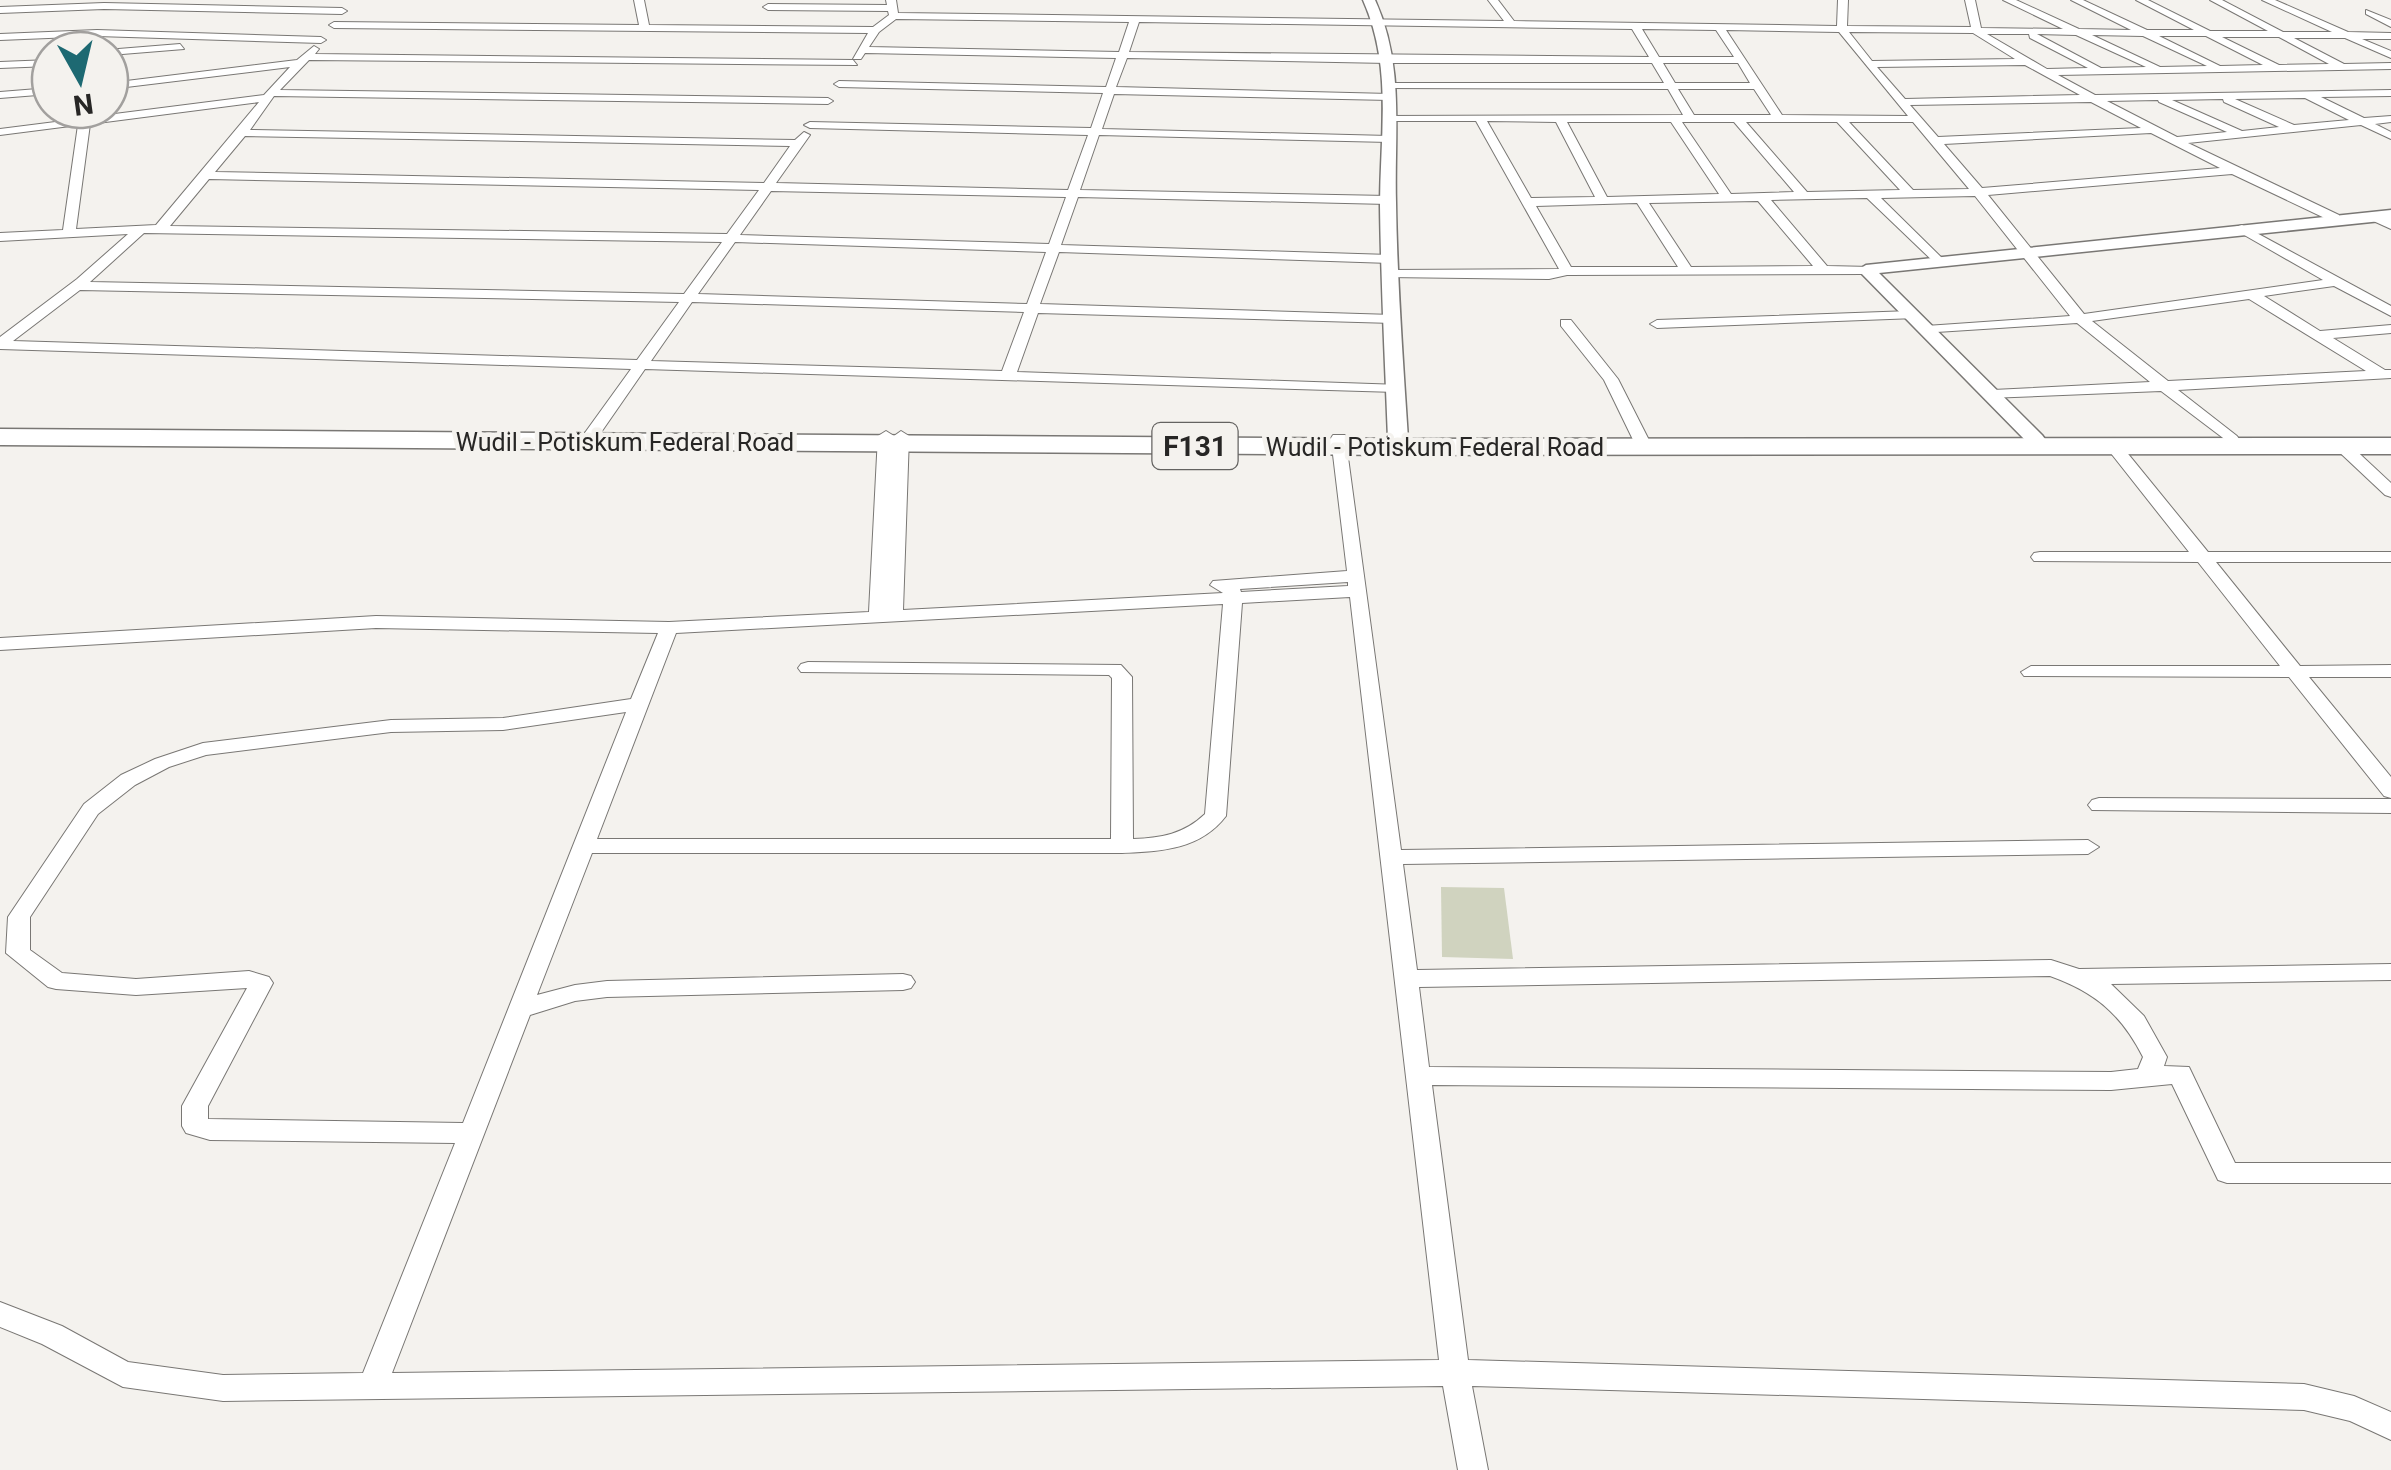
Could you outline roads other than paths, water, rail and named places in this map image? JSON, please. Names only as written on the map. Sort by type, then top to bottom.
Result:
[{"type":"main road","name":"Wudil - Potiskum Federal Road","points":[[0,434],[2391,446]]},
{"type":"main road","name":"Wudil - Potiskum Federal Road","points":[[1340,443],[1398,439],[1644,444],[2391,438]]},
{"type":"street","points":[[273,12],[281,0]]},
{"type":"street","points":[[160,230],[269,95],[334,25],[349,0]]},
{"type":"street","points":[[640,0],[644,26]]},
{"type":"street","points":[[957,0],[958,16]]},
{"type":"street","points":[[1053,0],[1056,18]]},
{"type":"street","points":[[1370,0],[1384,25],[1390,91],[1388,200],[1398,439]]},
{"type":"street","points":[[1493,0],[1513,26]]},
{"type":"street","points":[[1844,0],[1842,29],[2028,250],[2080,320],[2231,439]]},
{"type":"street","points":[[1970,0],[1977,32],[2042,72],[2172,142],[2335,218]]},
{"type":"street","points":[[2008,0],[2292,129]]},
{"type":"street","points":[[2076,0],[2222,70]]},
{"type":"street","points":[[2141,0],[2276,68]]},
{"type":"street","points":[[2215,0],[2343,67]]},
{"type":"street","points":[[2267,0],[2391,55]]},
{"type":"street","points":[[2300,15],[2301,2]]},
{"type":"street","points":[[98,30],[104,6]]},
{"type":"street","points":[[0,10],[104,6],[342,11]]},
{"type":"street","points":[[768,7],[893,8],[958,16],[1134,20],[1160,16],[1267,17],[1384,25],[2391,36]]},
{"type":"street","points":[[590,438],[893,8]]},
{"type":"street","points":[[2370,12],[2391,24]]},
{"type":"street","points":[[1008,376],[1098,132],[1108,90],[1134,20]]},
{"type":"street","points":[[334,25],[875,30]]},
{"type":"street","points":[[1636,27],[1691,119]]},
{"type":"street","points":[[1720,28],[1779,119]]},
{"type":"street","points":[[2026,33],[2240,134]]},
{"type":"street","points":[[130,35],[321,40]]},
{"type":"street","points":[[0,37],[30,36]]},
{"type":"street","points":[[130,50],[231,40]]},
{"type":"street","points":[[862,50],[1388,60],[1740,60]]},
{"type":"street","points":[[130,83],[304,60],[853,63]]},
{"type":"street","points":[[1490,60],[1501,85]]},
{"type":"street","points":[[1581,60],[1619,119]]},
{"type":"street","points":[[1868,64],[2026,62]]},
{"type":"street","points":[[0,65],[30,64]]},
{"type":"street","points":[[2042,72],[2391,66]]},
{"type":"street","points":[[2253,69],[2391,136]]},
{"type":"street","points":[[839,84],[1390,91],[1501,85],[1757,86]]},
{"type":"street","points":[[0,94],[30,92]]},
{"type":"street","points":[[1900,102],[2391,93]]},
{"type":"street","points":[[130,111],[269,95],[828,101]]},
{"type":"street","points":[[1389,118],[1915,120]]},
{"type":"street","points":[[1480,118],[1567,271]]},
{"type":"street","points":[[1560,119],[1603,200]]},
{"type":"street","points":[[1675,119],[1728,198]]},
{"type":"street","points":[[1737,119],[1804,196]]},
{"type":"street","points":[[1840,119],[1909,194]]},
{"type":"street","points":[[2172,142],[2391,119]]},
{"type":"street","points":[[0,132],[30,126]]},
{"type":"street","points":[[810,126],[1389,140]]},
{"type":"street","points":[[69,232],[83,130]]},
{"type":"street","points":[[1934,141],[2150,131]]},
{"type":"street","points":[[242,133],[798,143]]},
{"type":"street","points":[[1528,202],[1978,192],[2232,170]]},
{"type":"street","points":[[204,175],[1388,200]]},
{"type":"street","points":[[1870,194],[1936,261]]},
{"type":"street","points":[[1762,197],[1821,268]]},
{"type":"street","points":[[1641,200],[1684,268]]},
{"type":"street","points":[[0,237],[141,229],[730,238],[1053,248],[1548,276],[1567,271],[1684,268],[1866,270],[2335,218],[2382,216],[2391,225]]},
{"type":"street","points":[[2238,228],[2391,312]]},
{"type":"street","points":[[0,344],[77,286],[141,229]]},
{"type":"street","points":[[1866,270],[2035,439]]},
{"type":"street","points":[[1926,330],[2080,320],[2336,282]]},
{"type":"street","points":[[77,286],[686,298],[1393,319]]},
{"type":"street","points":[[2252,296],[2388,376]]},
{"type":"street","points":[[1657,324],[1910,316]]},
{"type":"street","points":[[1566,322],[1611,379],[1644,444]]},
{"type":"street","points":[[2320,336],[2391,329]]},
{"type":"street","points":[[0,344],[1396,388]]},
{"type":"street","points":[[1993,396],[2388,376]]},
{"type":"street","points":[[886,613],[893,441]]},
{"type":"street","points":[[1340,443],[1455,1373],[1474,1470]]},
{"type":"street","points":[[2342,446],[2391,492]]},
{"type":"street","points":[[2114,447],[2391,790]]},
{"type":"street","points":[[2040,557],[2391,557]]},
{"type":"street","points":[[0,644],[376,622],[669,628],[1355,583]]},
{"type":"street","points":[[584,846],[1122,846],[1155,845],[1197,834],[1215,816],[1232,591]]},
{"type":"street","points":[[372,1387],[669,628]]},
{"type":"street","points":[[808,668],[1114,669],[1122,677],[1122,846]]},
{"type":"street","points":[[2030,672],[2391,671]]},
{"type":"street","points":[[472,1132],[210,1130],[195,1126],[196,1106],[262,982],[249,979],[136,987],[56,981],[18,953],[19,917],[91,810],[128,780],[162,763],[203,749],[391,726],[503,724],[640,704]]},
{"type":"street","points":[[2099,805],[2391,806]]},
{"type":"street","points":[[1390,857],[2088,847]]},
{"type":"street","points":[[1406,980],[2051,968],[2113,993],[2138,1020],[2154,1057],[2148,1075]]},
{"type":"street","points":[[2076,976],[2391,972]]},
{"type":"street","points":[[520,1009],[575,993],[607,989],[903,982]]},
{"type":"street","points":[[1418,1076],[2111,1081],[2180,1074],[2227,1173],[2391,1173]]},
{"type":"street","points":[[0,1314],[52,1335],[123,1374],[223,1388],[1455,1373],[2304,1397],[2354,1409],[2391,1426]]}]
